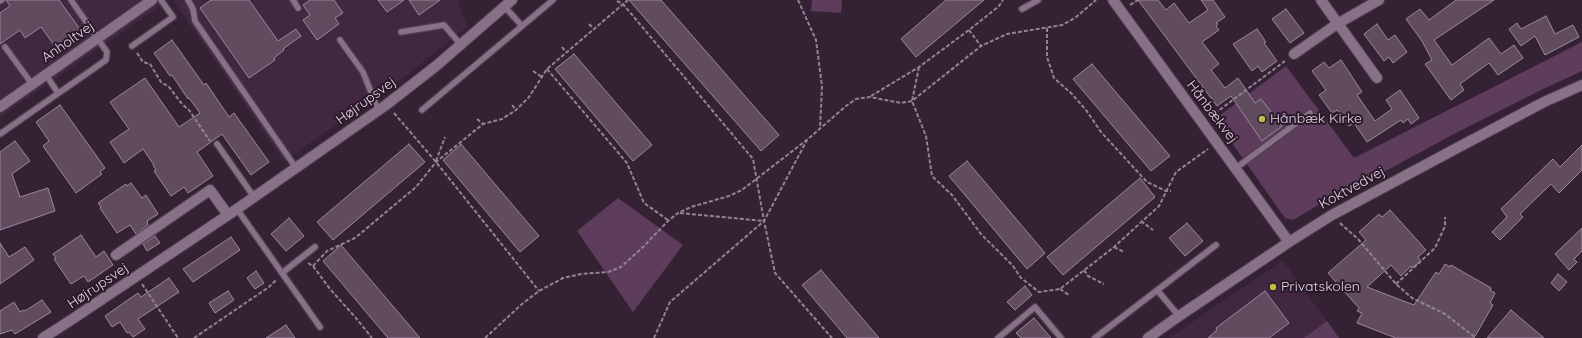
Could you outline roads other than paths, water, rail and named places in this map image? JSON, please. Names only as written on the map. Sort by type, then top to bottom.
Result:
[{"type":"street","name":"Anholtvej","points":[[0,107],[152,0]]},
{"type":"street","name":"Hånbækvej","points":[[1113,0],[1289,242]]},
{"type":"street","points":[[1321,0],[1377,78]]},
{"type":"street","points":[[1294,54],[1337,24],[1379,0]]},
{"type":"street","name":"Højrupsvej","points":[[43,338],[237,209],[382,108],[461,45],[509,4]]},
{"type":"street","name":"Koktvedvej","points":[[1148,338],[1289,242],[1332,215],[1517,116],[1582,85]]},
{"type":"street","name":"Højrupsvej","points":[[116,254],[210,190],[228,215]]},
{"type":"lane","points":[[0,134],[106,60],[107,52],[70,0]]},
{"type":"lane","points":[[132,46],[173,18],[161,0]]},
{"type":"lane","points":[[188,0],[193,9],[195,21],[296,168]]},
{"type":"lane","points":[[293,0],[298,8]]},
{"type":"lane","points":[[422,110],[553,0]]},
{"type":"lane","points":[[1022,9],[1038,0]]},
{"type":"lane","points":[[509,4],[522,26]]},
{"type":"lane","points":[[401,32],[444,25],[461,45]]},
{"type":"lane","points":[[340,40],[363,72],[382,108]]},
{"type":"lane","points":[[5,47],[32,84]]},
{"type":"lane","points":[[46,75],[58,93]]},
{"type":"lane","points":[[1236,168],[1310,113]]},
{"type":"lane","points":[[217,144],[254,197]]},
{"type":"lane","points":[[237,209],[320,327]]},
{"type":"lane","points":[[1095,338],[1216,245]]},
{"type":"lane","points":[[282,273],[315,247]]},
{"type":"lane","points":[[1157,290],[1179,316]]},
{"type":"lane","points":[[998,338],[1035,307],[1061,338]]},
{"type":"place","name":"Hånbæk Kirke","points":[[1262,119]]},
{"type":"place","name":"Privatskolen","points":[[1273,287]]}]
